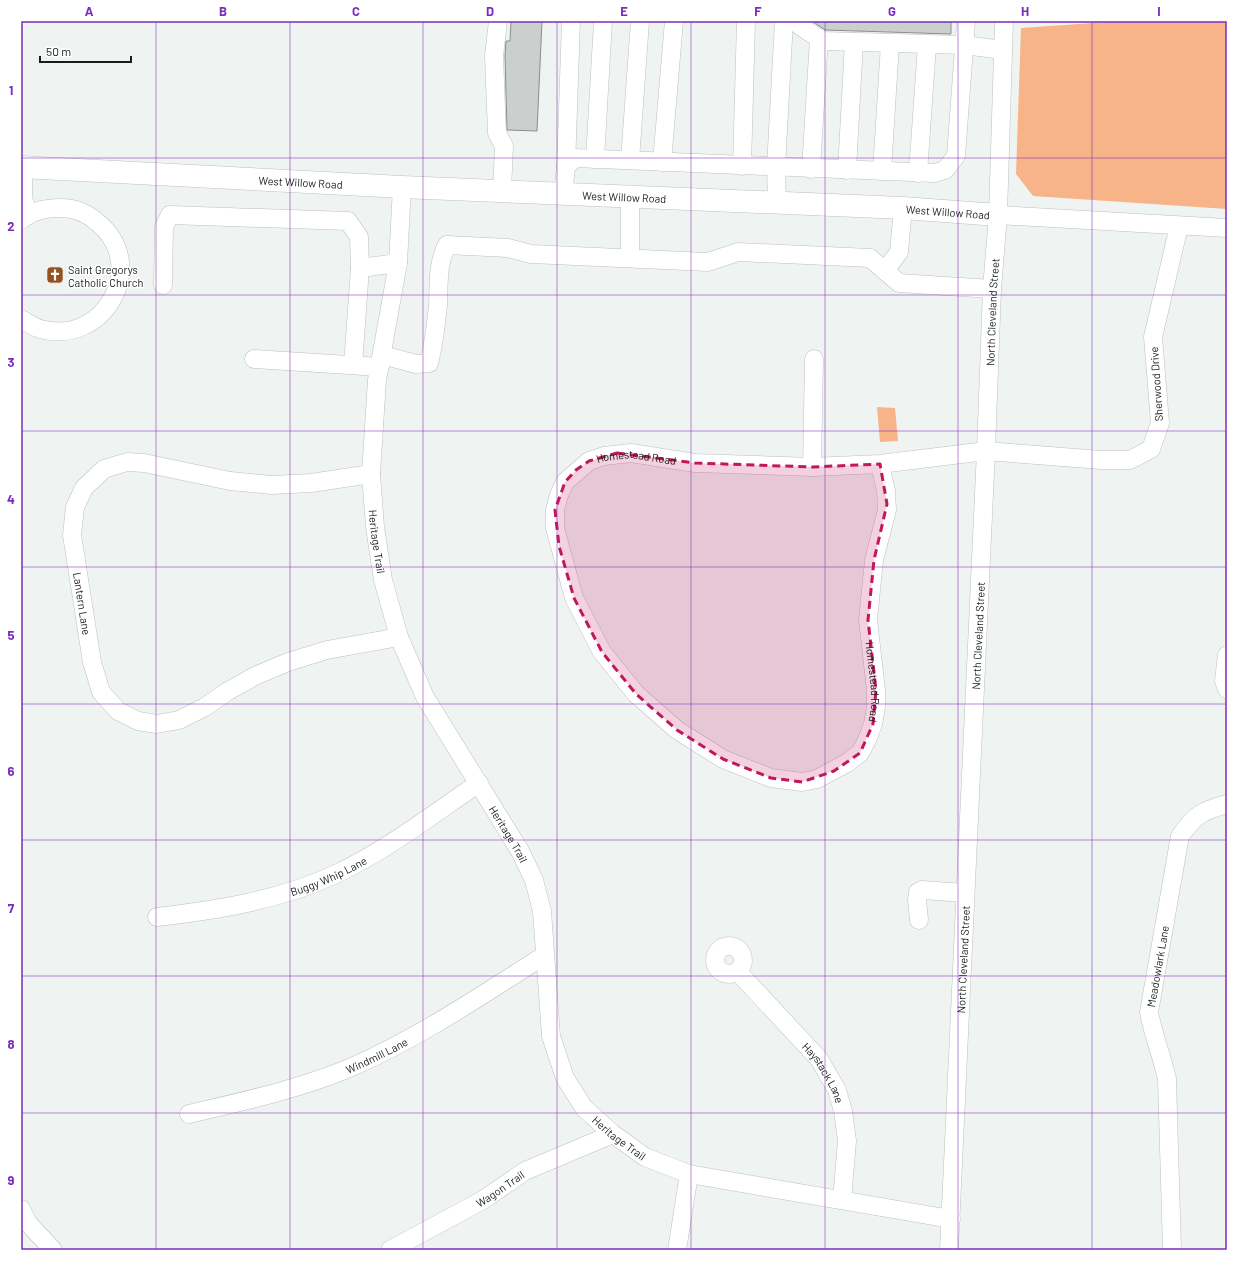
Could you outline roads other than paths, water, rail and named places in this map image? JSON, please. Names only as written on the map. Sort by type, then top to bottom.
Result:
[{"type":"main road","name":"West Willow Road","points":[[22,167],[402,187],[903,208],[998,215]]},
{"type":"street","points":[[498,21],[494,56],[496,133],[504,146],[502,191]]},
{"type":"street","points":[[563,194],[566,167],[571,21]]},
{"type":"street","points":[[595,159],[603,21]]},
{"type":"street","points":[[630,160],[640,21]]},
{"type":"street","points":[[662,162],[674,21]]},
{"type":"street","points":[[742,166],[746,21]]},
{"type":"street","points":[[777,203],[776,167],[784,21]]},
{"type":"street","points":[[796,21],[823,41],[964,45],[1003,50]]},
{"type":"street","points":[[566,167],[575,158],[918,173],[935,173],[945,170],[956,156],[966,21]]},
{"type":"street","name":"North Cleveland Street","points":[[949,1250],[986,451],[992,289],[998,215],[1004,21]]},
{"type":"street","points":[[811,168],[819,38]]},
{"type":"street","points":[[848,170],[854,42]]},
{"type":"street","points":[[882,171],[890,44]]},
{"type":"street","points":[[918,173],[927,45]]},
{"type":"street","points":[[21,319],[39,329],[61,332],[82,327],[102,315],[114,299],[120,278],[118,249],[106,229],[89,215],[69,208],[47,208],[25,218],[22,167]]},
{"type":"street","name":"Heritage Trail","points":[[402,187],[398,263],[377,380],[371,474],[375,527],[383,580],[399,637],[425,697],[451,742],[479,783],[520,850],[534,880],[542,911],[551,1036],[565,1078],[584,1108],[612,1134],[645,1157],[689,1174],[951,1219]]},
{"type":"street","points":[[630,197],[630,258]]},
{"type":"street","points":[[884,270],[899,252],[903,208]]},
{"type":"street","points":[[163,285],[164,227],[170,215],[348,221],[359,237],[360,268],[353,366]]},
{"type":"street","name":"West Willow Road","points":[[998,215],[1227,228]]},
{"type":"street","name":"Sherwood Drive","points":[[986,451],[1101,460],[1130,460],[1151,449],[1160,423],[1153,337],[1179,226]]},
{"type":"street","points":[[254,359],[353,366],[381,361],[416,364],[429,363],[433,348],[440,258],[447,245],[508,248],[532,254],[708,262],[738,252],[870,258],[899,283],[992,289]]},
{"type":"street","points":[[360,268],[398,263]]},
{"type":"street","points":[[812,467],[814,359]]},
{"type":"street","name":"Homestead Road","points":[[880,464],[886,490],[887,510],[874,560],[868,620],[876,690],[873,724],[860,753],[834,771],[817,779],[802,782],[771,778],[723,759],[677,730],[636,694],[602,652],[574,598],[555,528],[555,510],[559,495],[565,482],[576,470],[589,461],[617,453],[631,453],[695,463],[812,467],[880,464],[986,451]]},
{"type":"street","name":"Lantern Lane","points":[[371,474],[311,484],[272,485],[230,481],[144,463],[127,462],[104,469],[84,488],[75,507],[72,535],[92,662],[101,692],[118,711],[138,721],[157,724],[179,720],[205,707],[228,691],[255,676],[288,662],[327,650],[399,637]]},
{"type":"street","points":[[1227,655],[1224,681],[1227,690]]},
{"type":"street","name":"Buggy Whip Lane","points":[[157,917],[234,906],[295,890],[335,874],[370,856],[479,783]]},
{"type":"street","name":"Meadowlark Lane","points":[[1172,1250],[1167,1079],[1162,1055],[1152,1029],[1149,1012],[1180,836],[1190,822],[1204,811],[1227,804]]},
{"type":"street","points":[[919,920],[917,900],[918,892],[922,890],[965,893]]},
{"type":"street","name":"Windmill Lane","points":[[189,1114],[255,1098],[350,1068],[398,1045],[434,1025],[545,955]]},
{"type":"street","name":"Haystack Lane","points":[[738,972],[819,1059],[837,1090],[843,1111],[847,1141],[842,1200]]},
{"type":"street","name":"Wagon Trail","points":[[396,1249],[483,1200],[525,1171],[612,1134]]},
{"type":"street","points":[[677,1250],[689,1174]]},
{"type":"street","points":[[21,1209],[28,1223],[53,1250]]},
{"type":"place","name":"Saint Gregorys Catholic Church","points":[[55,275]]}]
